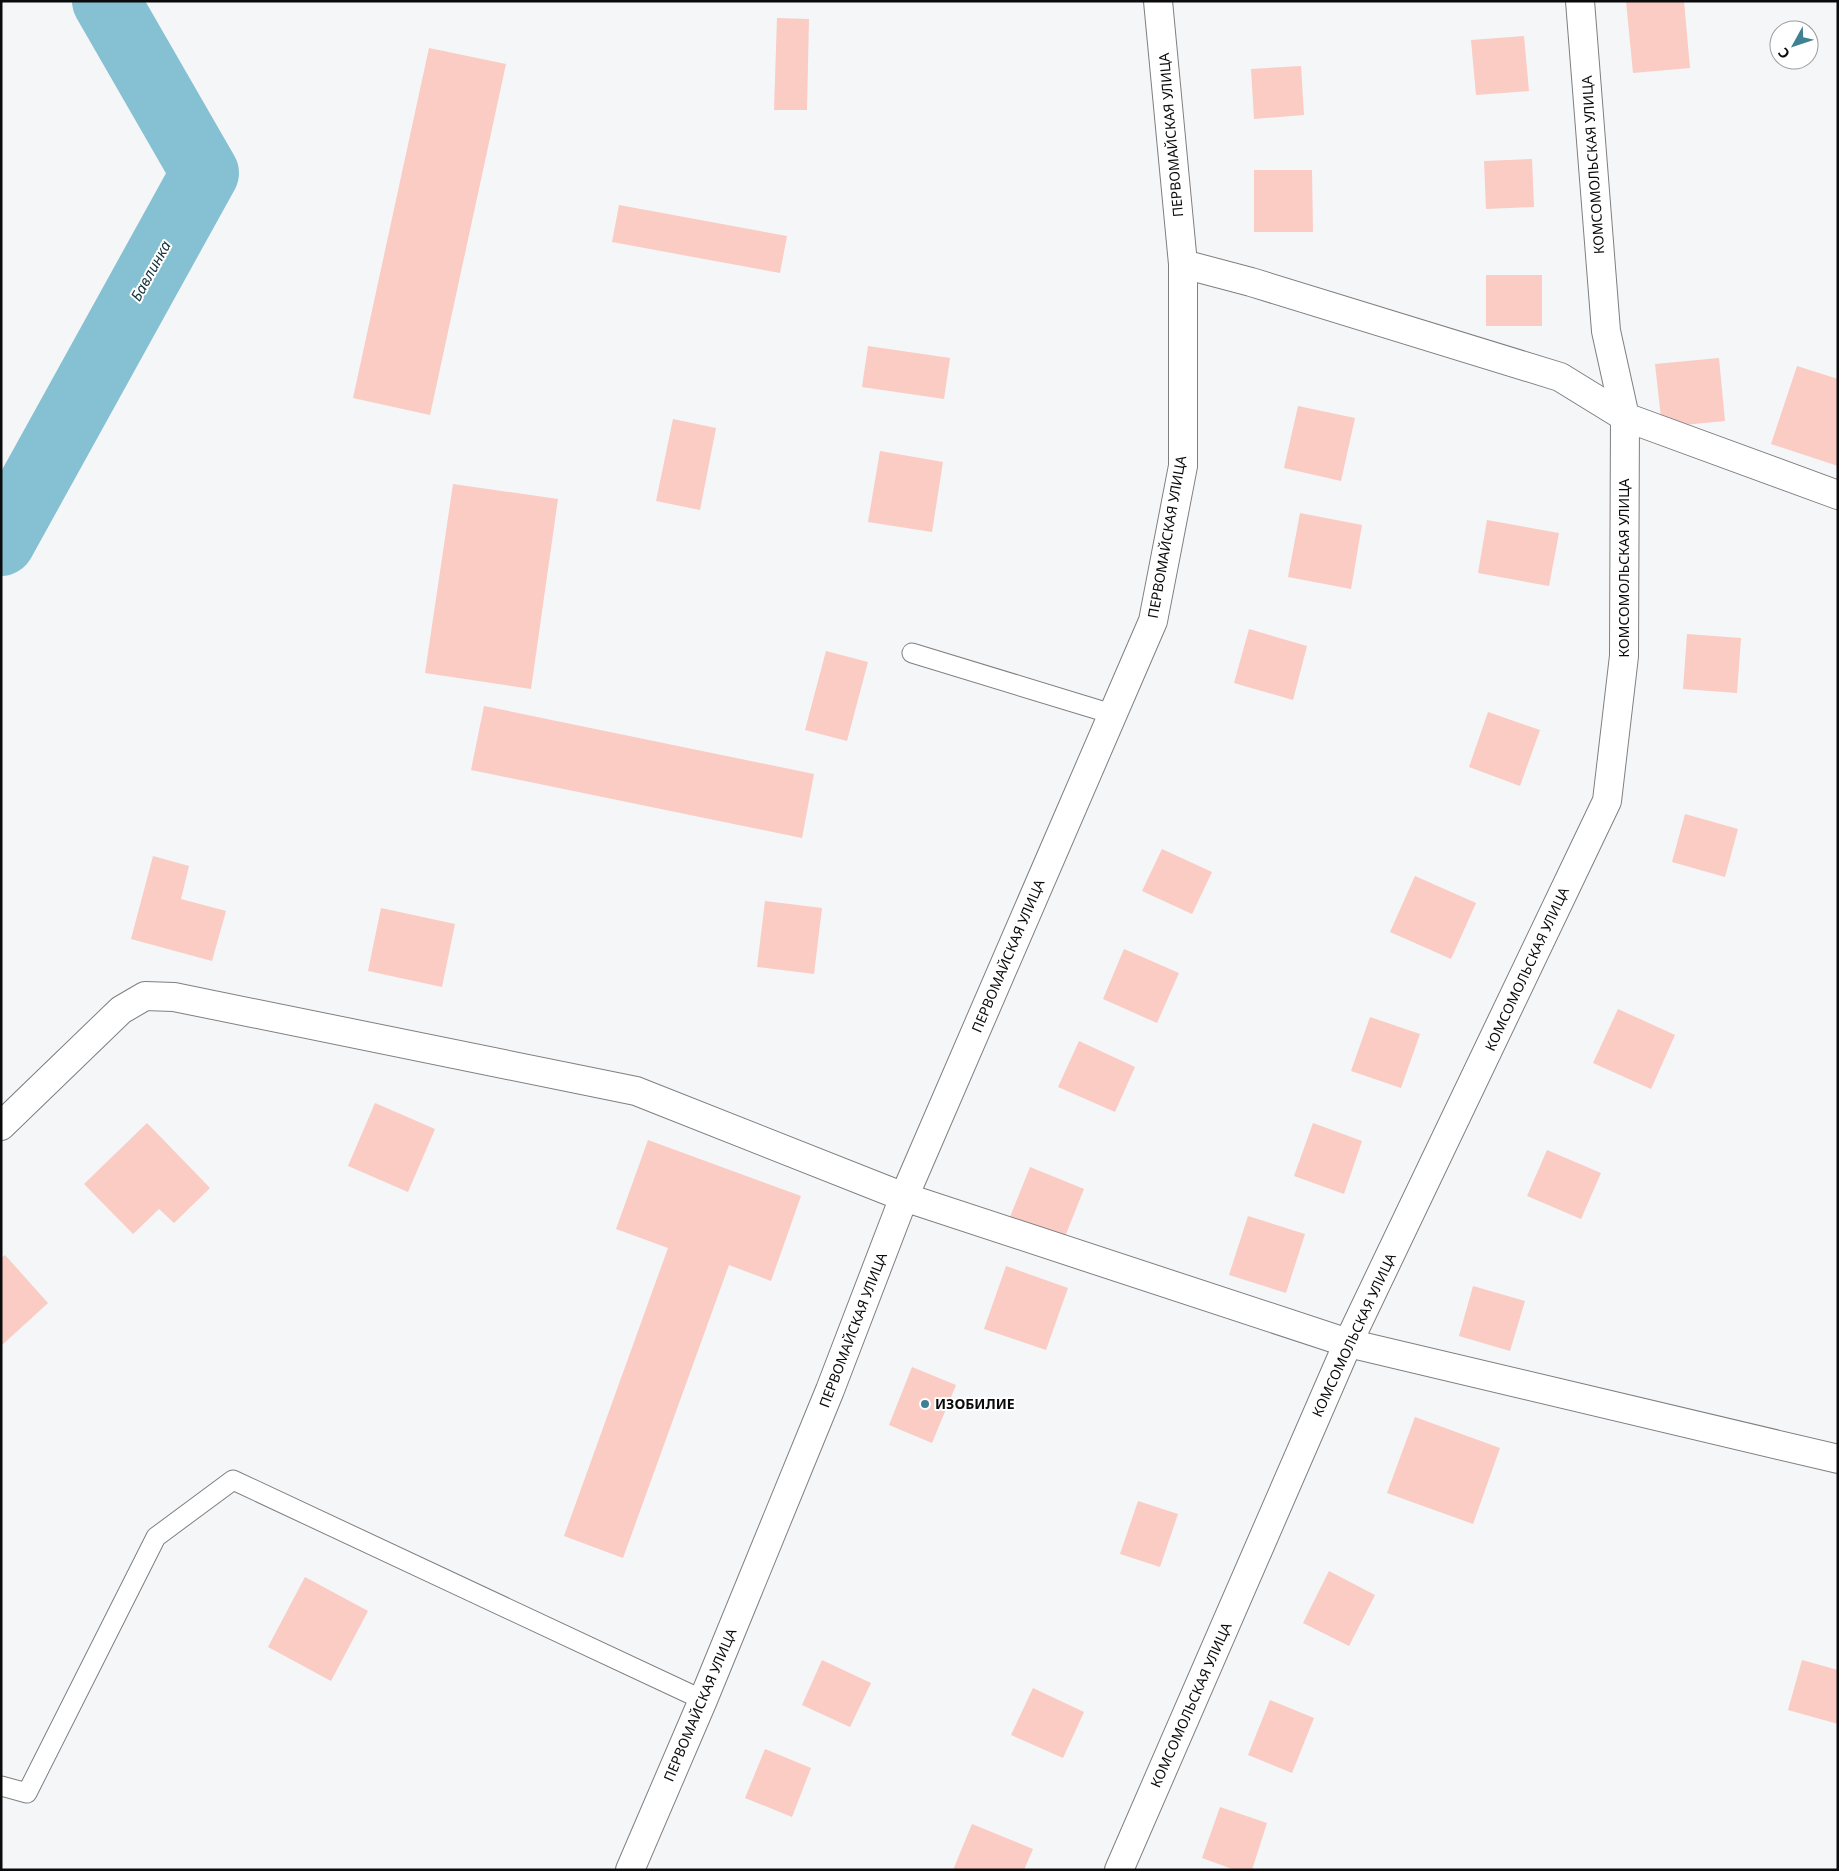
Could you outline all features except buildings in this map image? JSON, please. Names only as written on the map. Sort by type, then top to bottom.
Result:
[{"type":"street","name":"ПЕРВОМАЙСКАЯ УЛИЦА","points":[[630,1870],[703,1700],[830,1390],[904,1197],[1153,621],[1183,466],[1183,264],[1158,1]]},
{"type":"street","name":"КОМСОМОЛЬСКАЯ УЛИЦА","points":[[1119,1870],[1348,1344],[1607,801],[1624,656],[1625,417],[1606,331],[1580,1]]},
{"type":"street","points":[[1183,264],[1251,282],[1560,377],[1625,417],[1838,495]]},
{"type":"street","points":[[1,1126],[121,1010],[144,996],[174,997],[636,1091],[904,1197],[1348,1344],[1838,1459]]},
{"type":"lane","points":[[912,653],[1112,714]]},
{"type":"lane","points":[[1,1786],[27,1793],[156,1537],[232,1480],[703,1700]]},
{"type":"waterway","name":"Бавлинка","points":[[1,542],[205,173],[106,1]]},
{"type":"place","name":"ИЗОБИЛИЕ","points":[[925,1404]]}]
